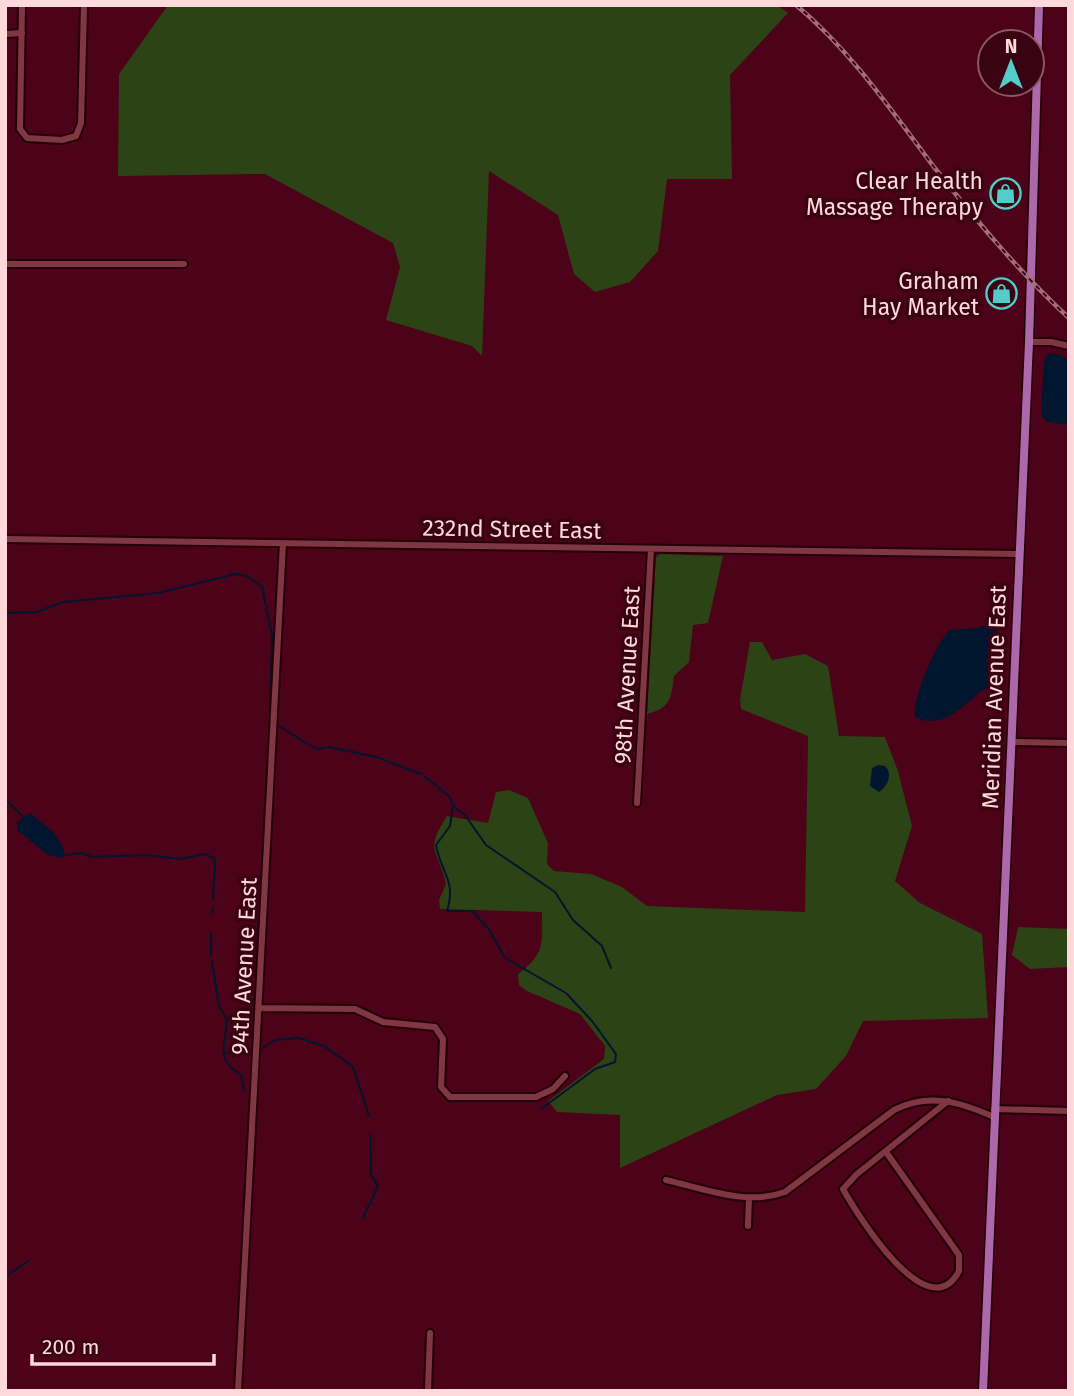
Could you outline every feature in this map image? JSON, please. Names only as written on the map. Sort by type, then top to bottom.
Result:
[{"type":"main road","name":"Meridian Avenue East","points":[[983,1391],[1029,342],[1040,5]]},
{"type":"street","points":[[22,5],[19,119],[23,134],[27,138],[62,140],[76,135],[80,130],[84,5]]},
{"type":"street","points":[[5,34],[22,33]]},
{"type":"street","points":[[5,264],[184,264]]},
{"type":"street","points":[[1029,342],[1051,342],[1069,346]]},
{"type":"street","name":"232nd Street East","points":[[5,539],[1019,554]]},
{"type":"street","name":"94th Avenue East","points":[[238,1391],[283,543]]},
{"type":"street","name":"98th Avenue East","points":[[637,803],[651,549]]},
{"type":"street","points":[[1011,742],[1069,743]]},
{"type":"street","points":[[259,1008],[355,1009],[383,1022],[438,1028],[443,1039],[440,1082],[446,1094],[461,1098],[536,1097],[553,1089],[565,1076]]},
{"type":"street","points":[[666,1180],[749,1198],[785,1192],[904,1105],[923,1100],[948,1101],[994,1113],[1069,1111]]},
{"type":"street","points":[[886,1152],[959,1255],[957,1275],[943,1286],[926,1287],[908,1276],[843,1189],[857,1174],[948,1101]]},
{"type":"street","points":[[748,1226],[749,1198]]},
{"type":"street","points":[[428,1391],[430,1333]]},
{"type":"green space","points":[[168,5],[777,5],[788,13],[730,75],[732,179],[667,179],[658,251],[630,282],[595,292],[574,274],[558,215],[489,171],[482,356],[472,346],[386,320],[400,267],[393,243],[265,174],[118,176],[119,74]]},
{"type":"green space","points":[[660,554],[723,556],[708,623],[693,625],[689,662],[674,676],[670,696],[665,705],[647,714],[656,557]]},
{"type":"green space","points":[[750,642],[762,642],[772,660],[805,654],[828,666],[839,736],[885,737],[898,771],[912,826],[895,881],[920,903],[982,934],[988,1018],[863,1021],[846,1056],[816,1089],[777,1095],[620,1168],[620,1115],[557,1112],[548,1101],[604,1059],[605,1046],[580,1014],[519,985],[518,974],[533,960],[540,948],[542,912],[440,909],[439,900],[446,884],[434,845],[447,816],[488,823],[496,792],[509,790],[528,798],[548,843],[547,864],[554,871],[591,874],[622,887],[647,906],[805,912],[808,736],[741,709],[740,700]]},
{"type":"green space","points":[[1018,927],[1069,929],[1069,967],[1030,969],[1012,955]]},
{"type":"water","points":[[1048,353],[1061,355],[1069,361],[1069,425],[1047,422],[1041,415],[1044,361]]},
{"type":"water","points":[[990,624],[997,631],[996,657],[987,658],[986,661],[994,665],[992,684],[947,717],[926,721],[915,717],[921,685],[944,637],[950,630],[978,628]]},
{"type":"water","points":[[885,766],[889,776],[879,792],[870,786],[872,768]]},
{"type":"water","points":[[30,813],[53,832],[64,849],[63,858],[48,855],[17,830],[17,822]]},
{"type":"waterway","points":[[5,613],[37,612],[63,602],[158,593],[235,574],[247,576],[262,587],[272,635],[270,717]]},
{"type":"waterway","points":[[279,726],[316,749],[329,747],[376,757],[421,774]]},
{"type":"waterway","points":[[424,776],[450,797],[453,806],[465,815],[486,845],[555,892],[573,920],[602,946],[611,968]]},
{"type":"waterway","points":[[5,799],[22,816]]},
{"type":"waterway","points":[[453,806],[450,826],[436,845],[449,884],[450,901],[447,911],[472,911],[488,928],[505,958],[566,993],[592,1021],[616,1054],[615,1062],[595,1069],[541,1109]]},
{"type":"waterway","points":[[65,855],[146,855],[181,859],[203,854],[214,858],[215,862],[213,898]]},
{"type":"waterway","points":[[213,907],[213,913]]},
{"type":"waterway","points":[[211,933],[211,956]]},
{"type":"waterway","points":[[212,962],[219,1007],[227,1019],[224,1057],[241,1075],[244,1091]]},
{"type":"waterway","points":[[261,1049],[275,1040],[298,1038],[324,1046],[353,1067],[369,1116]]},
{"type":"waterway","points":[[223,1054],[253,1050]]},
{"type":"waterway","points":[[363,1218],[378,1186],[371,1175],[370,1135]]},
{"type":"waterway","points":[[5,1277],[28,1261]]},
{"type":"railway","points":[[796,5],[852,61],[982,226],[1015,264],[1069,318]]},
{"type":"place","name":"Clear Health Massage Therapy","points":[[1006,194]]},
{"type":"place","name":"Graham Hay Market","points":[[1002,294]]}]
